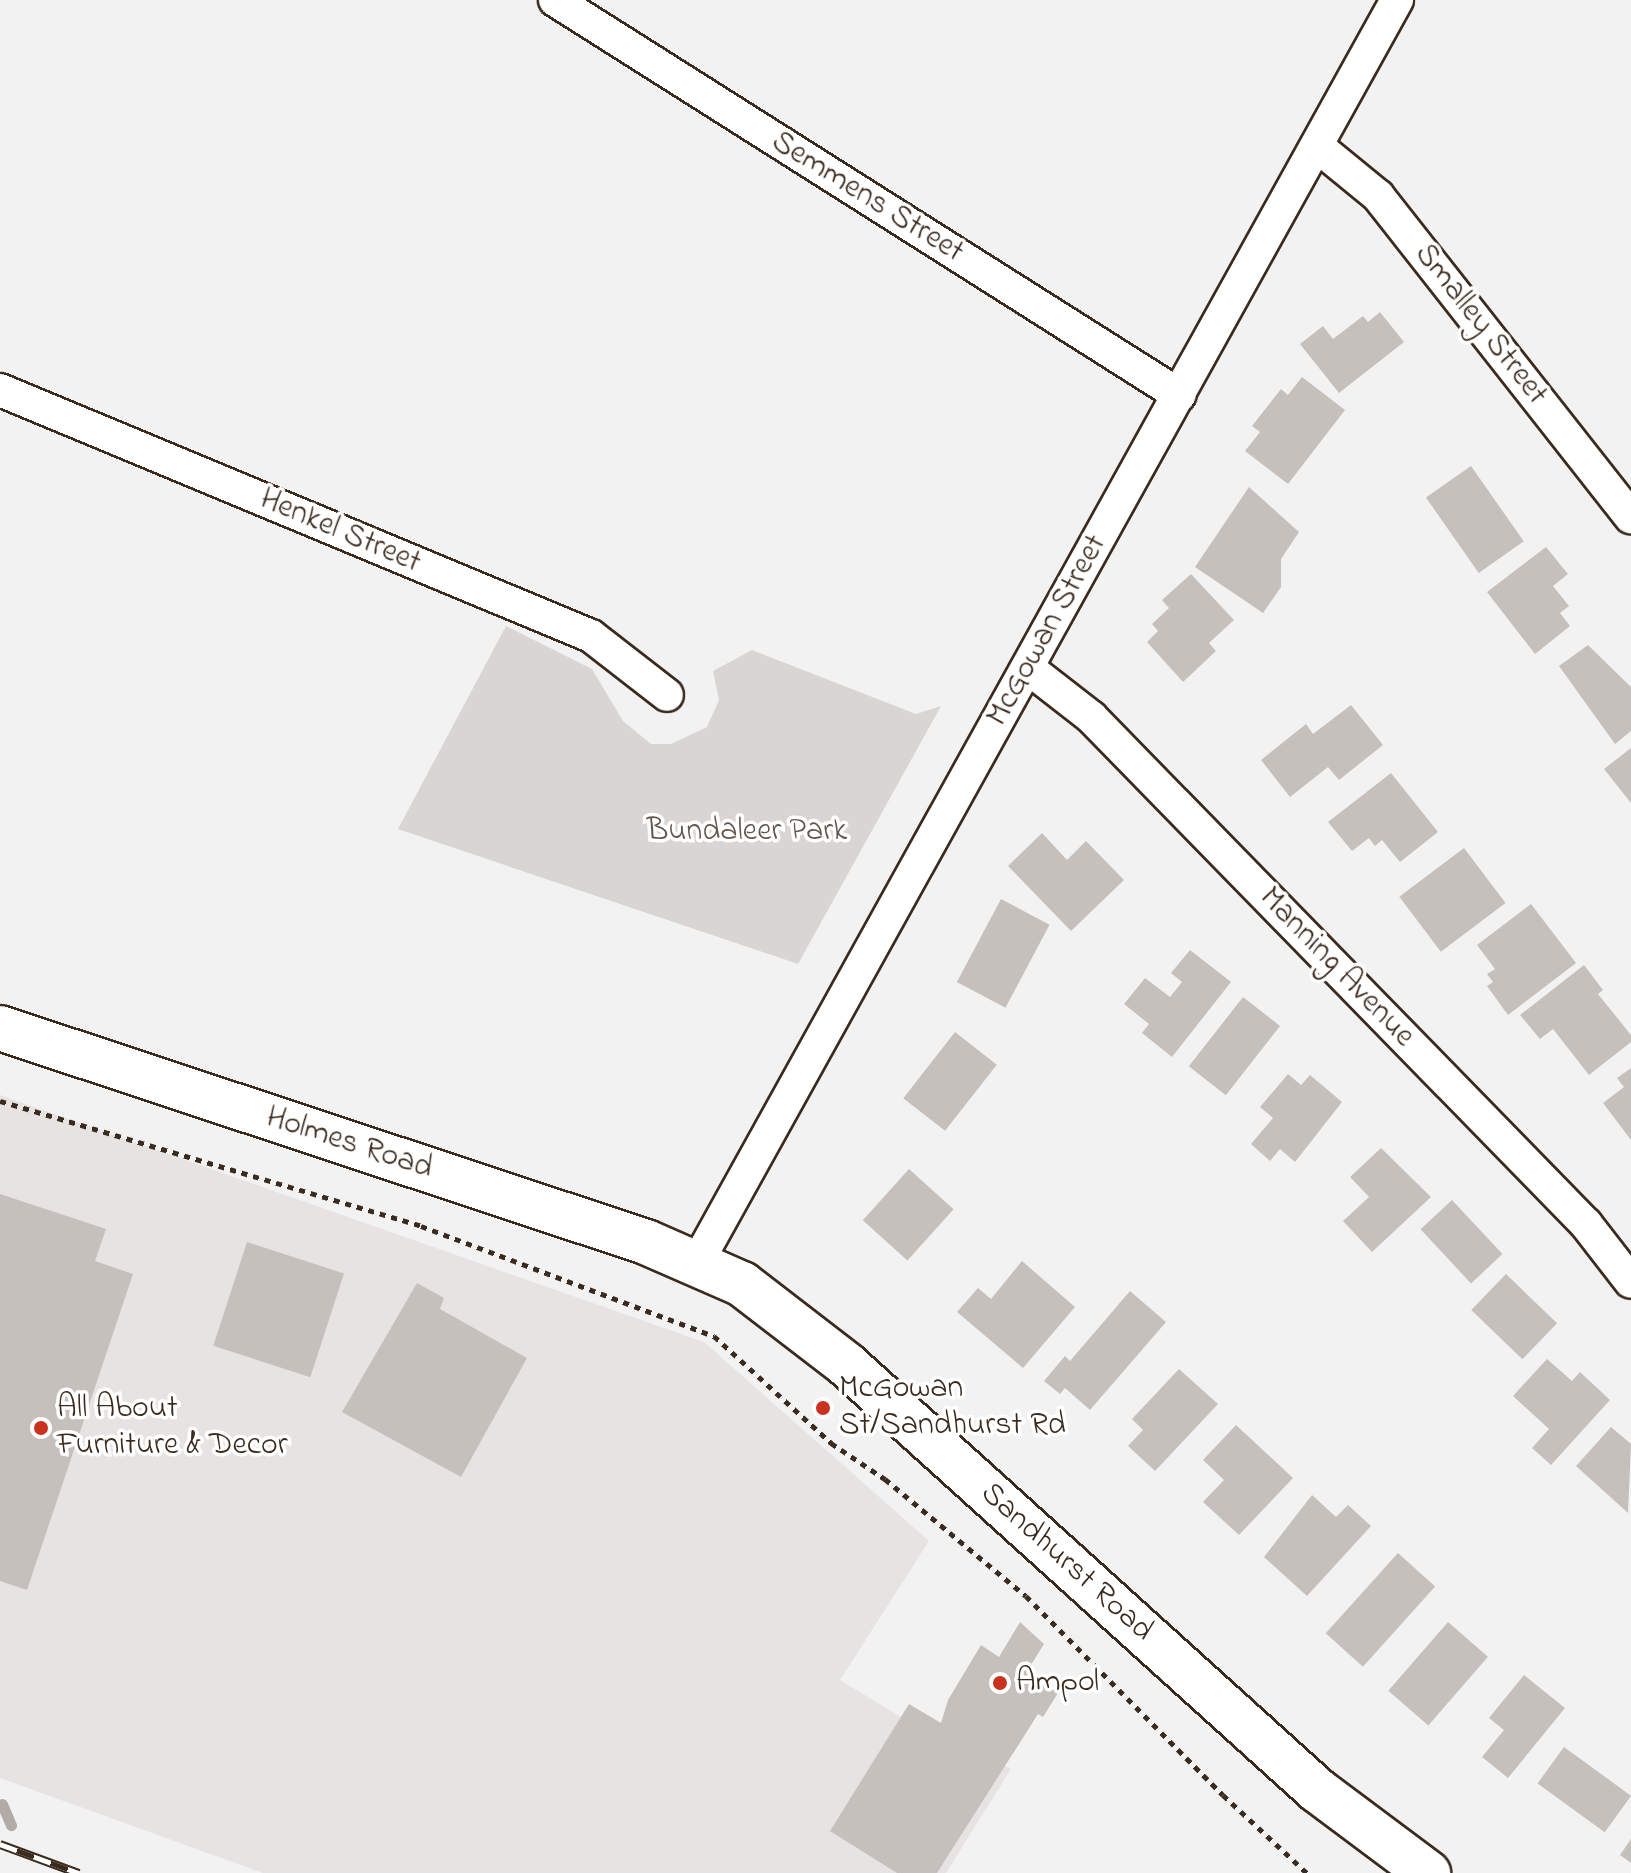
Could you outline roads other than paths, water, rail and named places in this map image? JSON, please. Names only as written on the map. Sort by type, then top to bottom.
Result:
[{"type":"main road","name":"Holmes Road","points":[[0,1028],[698,1261]]},
{"type":"main road","name":"Sandhurst Road","points":[[698,1261],[742,1284],[811,1334],[1317,1790],[1428,1873]]},
{"type":"street","name":"Semmens Street","points":[[555,0],[1179,395]]},
{"type":"street","name":"McGowan Street","points":[[698,1261],[1397,0]]},
{"type":"street","name":"Smalley Street","points":[[1317,146],[1358,174],[1378,196],[1631,517]]},
{"type":"street","name":"Henkel Street","points":[[0,390],[591,636],[667,695]]},
{"type":"street","name":"Manning Avenue","points":[[1028,668],[1091,717],[1586,1224],[1631,1282]]},
{"type":"waterway","points":[[2,1804],[11,1825]]},
{"type":"railway","points":[[0,1844],[79,1873]]},
{"type":"place","name":"McGowan St/Sandhurst Rd","points":[[823,1408]]},
{"type":"place","name":"All About Furniture & Decor","points":[[41,1428]]},
{"type":"place","name":"Ampol","points":[[1000,1683]]},
{"type":"park label","name":"Bundaleer Park","points":[[747,832]]}]
